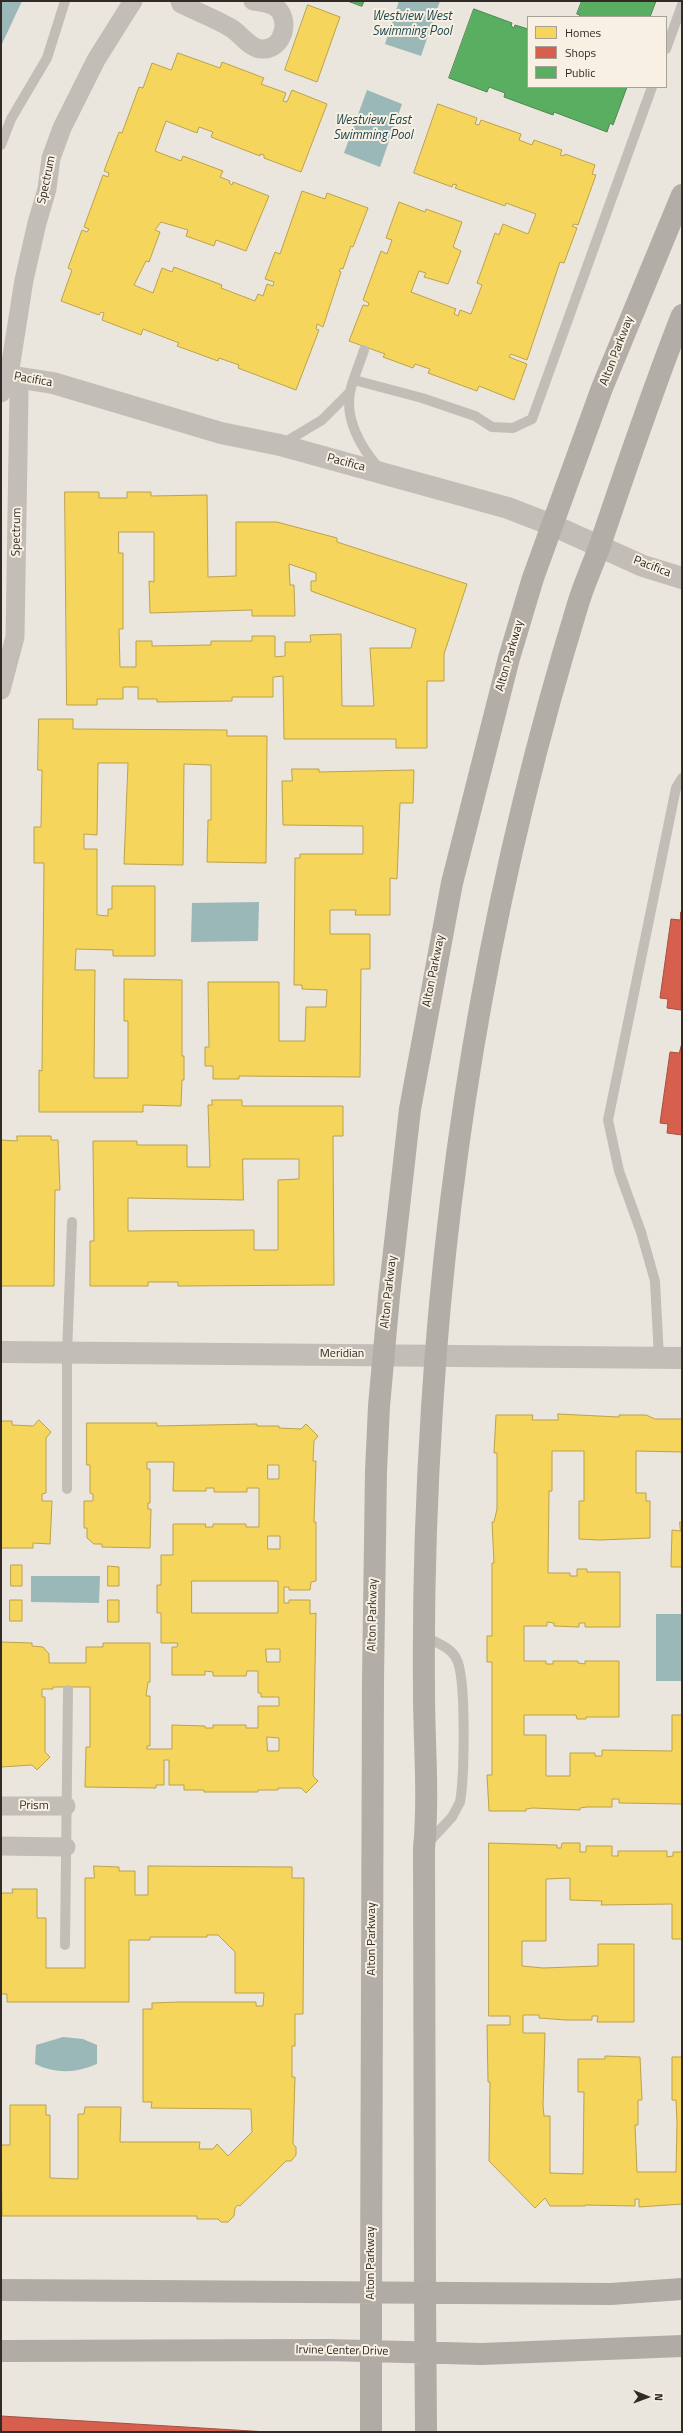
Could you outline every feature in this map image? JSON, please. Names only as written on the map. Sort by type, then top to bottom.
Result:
[{"type":"main road","name":"Alton Parkway","points":[[371,2432],[370,2352],[374,1536],[379,1406],[383,1354],[410,1109],[442,932],[498,696],[530,588],[631,314],[682,195]]},
{"type":"main road","points":[[426,2432],[424,1848],[427,1818],[424,1636],[427,1504],[436,1355],[452,1192],[463,1114],[491,956],[542,732],[578,603],[599,547],[638,428],[682,315]]},
{"type":"main road","points":[[1,2290],[611,2294],[682,2289]]},
{"type":"main road","name":"Irvine Center Drive","points":[[1,2351],[506,2354],[682,2346]]},
{"type":"street","name":"Spectrum","points":[[1,690],[15,637],[19,393],[4,381],[24,280],[37,223],[47,190],[51,158],[62,128],[96,60],[133,1]]},
{"type":"street","points":[[180,1],[181,4],[231,28],[253,46],[261,49],[271,47],[280,40],[285,22],[276,7],[253,1]]},
{"type":"street","name":"Pacifica","points":[[4,381],[52,383],[221,433],[280,445],[508,508],[552,525],[643,566],[682,578]]},
{"type":"street","name":"Meridian","points":[[1,1352],[383,1354],[682,1358]]},
{"type":"street","name":"Prism","points":[[1,1806],[66,1806]]},
{"type":"street","points":[[1,1846],[66,1847]]},
{"type":"lane","points":[[1,145],[11,119],[47,58],[65,1]]},
{"type":"lane","points":[[667,46],[682,6]]},
{"type":"lane","points":[[354,380],[468,414],[492,427],[513,428],[532,419],[652,88]]},
{"type":"lane","points":[[364,350],[350,392],[352,422],[366,453],[382,473]]},
{"type":"lane","points":[[280,445],[322,420],[350,392]]},
{"type":"lane","points":[[659,1358],[655,1281],[641,1232],[619,1171],[608,1120],[676,788],[682,778]]},
{"type":"lane","points":[[66,1489],[67,1353],[72,1222]]},
{"type":"lane","points":[[424,1636],[452,1652],[458,1660],[462,1696],[460,1802],[452,1817],[424,1848]]},
{"type":"lane","points":[[65,1945],[68,1690]]},
{"type":"water","points":[[1,1],[22,1],[1,46]]},
{"type":"water","name":"Westview West Swimming Pool","points":[[399,1],[440,1],[421,56],[385,44]]},
{"type":"water","name":"Westview East Swimming Pool","points":[[367,90],[402,104],[380,167],[344,153]]},
{"type":"water","points":[[259,902],[258,941],[191,942],[192,903]]},
{"type":"water","points":[[31,1576],[100,1576],[99,1603],[31,1602]]},
{"type":"water","points":[[656,1614],[682,1614],[682,1681],[656,1681]]},
{"type":"water","points":[[63,2037],[83,2039],[97,2045],[97,2064],[74,2071],[59,2071],[35,2064],[36,2045]]},
{"type":"building: Homes","points":[[308,5],[340,17],[317,82],[285,70]]},
{"type":"building: Homes","points":[[178,53],[220,68],[222,62],[264,78],[261,84],[286,93],[283,101],[287,102],[292,90],[327,104],[301,172],[264,158],[264,155],[260,154],[260,156],[211,137],[213,132],[199,127],[197,133],[166,121],[155,151],[181,161],[183,156],[223,171],[220,177],[230,181],[229,183],[232,185],[233,182],[269,196],[246,251],[216,240],[214,246],[186,236],[188,230],[161,222],[155,230],[160,232],[149,262],[146,261],[134,285],[153,293],[162,268],[172,272],[174,267],[222,285],[221,288],[255,301],[258,294],[263,296],[267,284],[273,286],[274,282],[265,279],[275,252],[280,254],[302,191],[325,199],[327,193],[368,208],[353,247],[351,246],[343,269],[341,268],[339,271],[341,272],[323,327],[317,324],[316,329],[319,330],[296,390],[238,368],[239,365],[219,358],[218,361],[177,346],[179,343],[143,329],[141,335],[102,320],[104,313],[101,312],[99,315],[61,301],[72,270],[68,268],[82,230],[87,232],[89,229],[84,227],[103,175],[108,177],[109,173],[104,171],[119,132],[122,133],[139,87],[143,88],[152,63],[171,70]]},
{"type":"building: Homes","points":[[438,104],[477,118],[475,124],[479,125],[481,120],[521,134],[519,140],[532,145],[534,140],[562,150],[560,155],[564,156],[565,154],[595,165],[592,174],[596,175],[578,225],[574,224],[572,226],[577,228],[564,263],[560,262],[527,360],[511,354],[509,357],[527,364],[514,400],[479,386],[477,391],[428,373],[430,369],[415,364],[413,368],[383,357],[385,354],[349,341],[363,305],[368,306],[369,303],[363,300],[381,251],[387,254],[392,240],[386,238],[399,202],[425,212],[426,209],[462,222],[453,247],[461,251],[448,284],[424,277],[426,273],[419,271],[411,292],[456,309],[454,314],[458,316],[460,310],[471,314],[482,285],[477,283],[495,233],[499,235],[503,224],[528,234],[536,214],[506,203],[505,206],[455,188],[457,185],[453,184],[452,187],[414,173]]},
{"type":"building: Homes","points":[[65,492],[99,492],[99,498],[127,498],[127,492],[151,492],[151,496],[207,495],[208,577],[236,576],[236,522],[277,522],[337,538],[337,542],[467,584],[444,654],[444,681],[427,681],[427,748],[396,748],[396,739],[284,739],[283,676],[273,677],[273,697],[232,697],[232,701],[157,702],[157,699],[138,699],[138,687],[123,687],[123,699],[97,699],[97,705],[67,705]],"holes":[[[119,532],[154,532],[154,582],[149,581],[150,613],[252,610],[252,616],[295,616],[294,585],[290,585],[289,564],[316,573],[316,581],[311,581],[311,591],[416,629],[411,648],[370,648],[374,706],[342,706],[341,634],[310,635],[311,642],[285,642],[285,656],[275,657],[275,636],[252,636],[252,641],[211,641],[211,645],[152,646],[152,641],[136,641],[136,667],[120,667],[119,629],[123,629],[123,553],[119,553]]]},
{"type":"building: Homes","points":[[39,719],[73,719],[73,729],[227,730],[227,736],[267,736],[266,863],[207,862],[208,820],[211,820],[211,765],[184,764],[183,865],[124,864],[128,763],[98,763],[97,835],[84,834],[84,849],[97,849],[97,915],[108,916],[108,909],[112,909],[112,886],[155,886],[155,956],[113,956],[113,950],[76,949],[75,970],[95,970],[94,1078],[128,1078],[128,1021],[124,1021],[124,979],[182,980],[182,1056],[184,1056],[184,1080],[182,1080],[181,1106],[143,1105],[143,1112],[39,1112],[39,1070],[42,1071],[44,863],[34,863],[34,827],[41,827],[42,770],[38,770]]},
{"type":"building: Homes","points":[[292,769],[319,769],[319,772],[414,770],[413,803],[400,803],[397,879],[390,878],[390,915],[355,915],[356,910],[330,910],[330,934],[370,934],[370,969],[361,969],[360,1077],[239,1076],[239,1079],[213,1079],[213,1066],[205,1066],[205,1047],[209,1047],[208,982],[279,982],[279,1041],[305,1041],[306,1007],[326,1007],[327,990],[302,989],[302,985],[294,985],[295,858],[300,858],[300,854],[363,854],[363,826],[283,825],[282,781],[292,781]]},
{"type":"building: Homes","points":[[212,1100],[242,1100],[242,1106],[343,1106],[343,1136],[333,1136],[334,1285],[178,1286],[178,1282],[148,1282],[148,1286],[90,1286],[90,1241],[94,1241],[93,1141],[137,1141],[137,1145],[187,1145],[187,1167],[210,1167],[208,1105],[212,1105]],"holes":[[[243,1159],[299,1159],[299,1179],[278,1180],[278,1250],[254,1250],[254,1230],[128,1231],[128,1198],[243,1200]]]},
{"type":"building: Homes","points":[[17,1136],[51,1136],[51,1140],[58,1140],[60,1190],[55,1190],[54,1286],[1,1286],[1,1140],[17,1141]]},
{"type":"building: Homes","points":[[558,1414],[619,1417],[619,1415],[646,1415],[655,1419],[682,1419],[682,1452],[636,1451],[636,1493],[646,1493],[646,1501],[650,1501],[650,1538],[600,1540],[579,1539],[579,1501],[584,1501],[584,1451],[552,1451],[552,1491],[549,1491],[548,1573],[570,1573],[570,1576],[577,1576],[577,1569],[587,1569],[587,1572],[620,1572],[620,1627],[585,1627],[585,1623],[579,1623],[579,1627],[554,1626],[554,1623],[547,1622],[547,1626],[524,1626],[524,1661],[546,1661],[546,1664],[553,1664],[553,1661],[578,1661],[578,1663],[585,1664],[585,1661],[619,1661],[619,1717],[586,1717],[586,1719],[577,1719],[576,1715],[524,1715],[524,1735],[546,1735],[546,1776],[570,1776],[570,1753],[595,1753],[595,1756],[602,1756],[602,1750],[672,1751],[672,1715],[682,1715],[682,1804],[619,1803],[619,1799],[612,1799],[612,1807],[587,1807],[580,1808],[580,1810],[533,1808],[526,1809],[526,1811],[489,1811],[487,1775],[492,1775],[492,1662],[487,1662],[487,1636],[492,1636],[492,1563],[494,1563],[492,1522],[494,1522],[497,1509],[497,1453],[494,1453],[496,1415],[533,1415],[532,1420],[558,1420]]},
{"type":"building: Homes","points":[[39,1420],[51,1432],[46,1438],[46,1493],[42,1494],[42,1501],[52,1501],[50,1544],[33,1543],[33,1548],[1,1548],[1,1421],[12,1421],[12,1425],[33,1426]]},
{"type":"building: Homes","points":[[87,1423],[157,1423],[157,1426],[257,1424],[257,1426],[279,1426],[279,1428],[301,1429],[306,1424],[318,1436],[314,1441],[313,1461],[316,1461],[314,1522],[316,1522],[316,1581],[311,1582],[310,1590],[289,1590],[289,1587],[284,1587],[284,1603],[289,1603],[289,1600],[310,1600],[310,1614],[316,1613],[313,1776],[318,1781],[306,1793],[301,1788],[278,1788],[278,1790],[258,1790],[258,1792],[204,1792],[204,1790],[184,1790],[184,1785],[169,1785],[169,1760],[164,1760],[164,1785],[156,1785],[156,1788],[85,1787],[86,1747],[90,1747],[90,1687],[53,1687],[53,1689],[42,1689],[42,1697],[45,1697],[45,1752],[50,1757],[37,1770],[32,1765],[1,1767],[1,1642],[32,1643],[32,1646],[43,1647],[49,1654],[49,1663],[86,1663],[86,1647],[103,1647],[103,1643],[150,1643],[150,1682],[148,1682],[146,1696],[150,1696],[150,1746],[147,1746],[147,1749],[172,1749],[172,1725],[205,1726],[205,1728],[213,1728],[213,1725],[246,1725],[246,1728],[258,1728],[258,1706],[279,1706],[279,1697],[261,1697],[261,1693],[258,1693],[258,1671],[247,1671],[246,1676],[213,1676],[213,1672],[205,1671],[205,1675],[172,1675],[172,1647],[177,1647],[178,1643],[161,1643],[161,1613],[157,1613],[157,1585],[161,1585],[161,1555],[173,1555],[173,1524],[206,1524],[205,1527],[213,1527],[213,1524],[246,1524],[246,1527],[259,1527],[259,1488],[247,1488],[247,1492],[214,1492],[214,1488],[206,1488],[206,1491],[173,1491],[174,1462],[147,1462],[147,1469],[150,1469],[150,1503],[148,1503],[148,1509],[151,1509],[150,1548],[102,1547],[102,1544],[94,1544],[87,1538],[87,1528],[84,1528],[84,1501],[93,1501],[93,1494],[90,1493],[90,1465],[87,1465]],"holes":[[[268,1465],[279,1465],[279,1479],[268,1479]],[[268,1536],[280,1536],[280,1549],[268,1549]],[[192,1581],[278,1581],[278,1613],[192,1613]],[[266,1649],[280,1649],[280,1662],[267,1662]],[[267,1737],[279,1738],[279,1751],[268,1751]]]},
{"type":"building: Homes","points":[[680,1522],[682,1522],[682,1567],[671,1567],[672,1530],[680,1531]]},
{"type":"building: Homes","points":[[11,1565],[22,1565],[22,1586],[11,1586]]},
{"type":"building: Homes","points":[[108,1566],[119,1567],[119,1586],[108,1586]]},
{"type":"building: Homes","points":[[10,1600],[22,1600],[22,1621],[10,1621]]},
{"type":"building: Homes","points":[[108,1600],[119,1600],[119,1622],[108,1622]]},
{"type":"building: Homes","points":[[489,1843],[557,1845],[557,1848],[561,1848],[562,1843],[580,1843],[580,1852],[586,1852],[586,1846],[612,1846],[612,1856],[618,1856],[618,1851],[667,1851],[667,1857],[673,1856],[673,1852],[682,1852],[682,1939],[672,1939],[672,1904],[601,1905],[602,1901],[570,1900],[570,1878],[546,1879],[546,1941],[522,1941],[522,1966],[543,1968],[598,1966],[598,1944],[634,1944],[634,2022],[597,2022],[598,2016],[592,2016],[592,2020],[566,2020],[539,2018],[539,2015],[523,2015],[523,2033],[545,2033],[543,2105],[544,2116],[550,2116],[550,2173],[583,2174],[584,2092],[578,2092],[578,2059],[605,2059],[605,2056],[640,2057],[642,2100],[638,2100],[638,2125],[635,2125],[637,2172],[676,2172],[677,2123],[676,2100],[672,2100],[672,2057],[682,2057],[682,2204],[639,2207],[639,2199],[635,2199],[635,2206],[550,2206],[545,2198],[535,2208],[489,2161],[490,2082],[488,2082],[487,2025],[510,2025],[510,2016],[489,2016]]},
{"type":"building: Homes","points":[[94,1866],[119,1867],[119,1871],[135,1871],[135,1895],[148,1895],[148,1866],[292,1867],[292,1878],[304,1878],[303,2014],[295,2014],[295,2046],[292,2046],[292,2077],[295,2077],[293,2144],[296,2147],[296,2155],[291,2161],[286,2161],[240,2206],[238,2205],[235,2208],[234,2216],[228,2222],[221,2222],[218,2219],[197,2219],[197,2216],[2,2216],[1,2145],[10,2145],[10,2105],[46,2105],[46,2115],[50,2115],[50,2178],[78,2179],[78,2114],[84,2114],[85,2107],[121,2107],[120,2142],[200,2142],[199,2149],[213,2149],[217,2144],[228,2156],[252,2132],[251,2109],[151,2108],[152,2102],[143,2102],[143,2009],[152,2009],[152,2003],[180,2002],[256,2002],[256,2006],[263,2006],[264,1993],[235,1993],[235,1952],[218,1935],[207,1935],[207,1937],[150,1937],[150,1940],[129,1940],[129,2002],[7,2002],[7,1994],[1,1994],[1,1893],[13,1893],[12,1889],[37,1889],[37,1918],[46,1918],[46,1968],[85,1968],[85,1878],[94,1878]]},
{"type":"building: Shops","points":[[681,912],[681,1010],[667,1008],[668,999],[660,998],[671,919],[680,920]]},
{"type":"building: Shops","points":[[682,1043],[682,1135],[667,1133],[668,1124],[660,1123],[670,1052],[679,1053]]},
{"type":"building: Shops","points":[[1,2416],[268,2432],[1,2432]]},
{"type":"building: Public","points":[[348,1],[364,1],[362,6]]},
{"type":"building: Public","points":[[582,1],[656,1],[650,16],[580,16],[577,14]]},
{"type":"building: Public","points":[[474,9],[512,23],[511,26],[514,28],[515,25],[527,29],[527,88],[627,88],[613,125],[610,123],[607,132],[554,112],[553,115],[504,97],[505,93],[489,87],[487,92],[449,78]]}]
